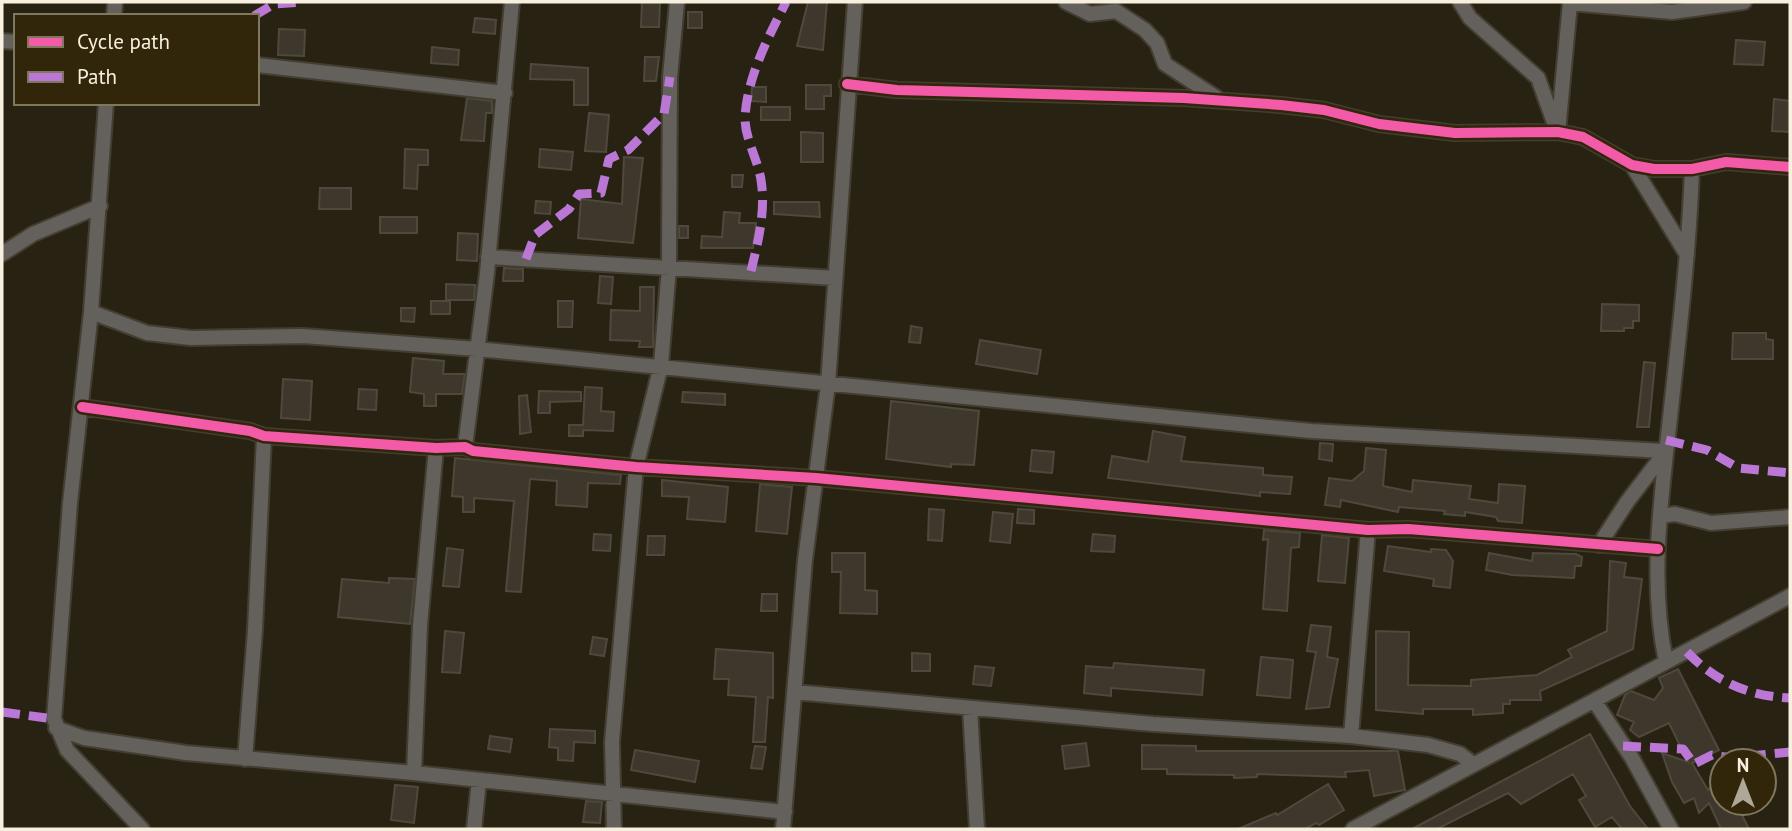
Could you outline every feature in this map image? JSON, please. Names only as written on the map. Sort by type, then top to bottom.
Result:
[{"type":"street","points":[[465,447],[488,257],[512,2]]},
{"type":"street","points":[[614,829],[616,808],[612,794],[612,742],[636,467],[661,365],[668,267],[670,77],[677,2]]},
{"type":"street","points":[[783,829],[794,692],[828,384],[847,84],[855,2]]},
{"type":"street","points":[[1066,2],[1090,14],[1116,11],[1144,30],[1157,43],[1165,64],[1190,79],[1203,92],[1222,100]]},
{"type":"street","points":[[1460,2],[1470,18],[1538,78],[1558,132]]},
{"type":"street","points":[[1558,132],[1570,3],[1672,12],[1744,2]]},
{"type":"street","points":[[259,65],[505,93]]},
{"type":"street","points":[[847,84],[897,90],[1222,100],[1324,110],[1379,124],[1455,133],[1558,132],[1594,142],[1632,165],[1692,169],[1726,162],[1790,167]]},
{"type":"street","points":[[106,105],[91,312],[58,647],[56,728],[67,750],[142,829]]},
{"type":"street","points":[[1632,165],[1687,255]]},
{"type":"street","points":[[1666,662],[1657,614],[1663,453],[1668,434],[1687,255],[1692,169]]},
{"type":"street","points":[[2,254],[33,234],[100,206]]},
{"type":"street","points":[[488,257],[835,278]]},
{"type":"street","points":[[91,312],[147,333],[191,338],[303,337],[477,349],[1311,431],[1663,453]]},
{"type":"street","points":[[82,407],[250,431],[264,436],[436,448],[465,447],[473,451],[636,467],[816,478],[1368,530],[1408,529],[1658,549]]},
{"type":"street","points":[[245,759],[255,630],[264,436]]},
{"type":"street","points":[[414,773],[420,625],[436,448]]},
{"type":"street","points":[[1599,545],[1663,453]]},
{"type":"street","points":[[1660,516],[1681,515],[1711,523],[1790,517]]},
{"type":"street","points":[[1351,736],[1368,530]]},
{"type":"street","points":[[1353,829],[1790,597]]},
{"type":"street","points":[[794,692],[1351,736],[1428,745],[1460,754],[1472,764]]},
{"type":"street","points":[[1595,702],[1671,829]]},
{"type":"street","points":[[970,708],[977,829]]},
{"type":"street","points":[[56,728],[126,746],[785,812]]},
{"type":"street","points":[[474,829],[479,780]]},
{"type":"building","points":[[642,2],[660,2],[659,27],[641,27]]},
{"type":"building","points":[[808,2],[827,2],[823,50],[797,46]]},
{"type":"building","points":[[688,12],[702,12],[702,28],[688,28]]},
{"type":"building","points":[[475,18],[496,20],[495,34],[473,32]]},
{"type":"building","points":[[279,29],[305,30],[304,56],[278,55]]},
{"type":"building","points":[[1736,40],[1765,42],[1763,65],[1734,64]]},
{"type":"building","points":[[432,47],[459,50],[458,65],[431,63]]},
{"type":"building","points":[[645,57],[659,57],[656,81],[644,81]]},
{"type":"building","points":[[531,64],[588,68],[588,105],[574,105],[574,80],[530,79]]},
{"type":"building","points":[[806,85],[831,85],[831,96],[824,96],[824,109],[806,109]]},
{"type":"building","points":[[752,87],[766,87],[766,102],[751,101]]},
{"type":"building","points":[[467,98],[492,101],[492,113],[486,113],[484,141],[461,140]]},
{"type":"building","points":[[1774,99],[1790,101],[1790,132],[1772,131]]},
{"type":"building","points":[[761,107],[790,107],[790,120],[761,120]]},
{"type":"building","points":[[589,113],[609,115],[606,152],[585,151]]},
{"type":"building","points":[[801,132],[823,133],[823,162],[801,162]]},
{"type":"building","points":[[405,149],[428,150],[428,165],[418,165],[417,189],[404,188]]},
{"type":"building","points":[[540,149],[573,152],[571,170],[539,167]]},
{"type":"building","points":[[624,157],[643,158],[633,243],[578,238],[581,199],[622,204]]},
{"type":"building","points":[[732,175],[743,175],[742,187],[732,187]]},
{"type":"building","points":[[320,188],[351,188],[351,209],[319,209]]},
{"type":"building","points":[[536,201],[551,202],[550,214],[535,213]]},
{"type":"building","points":[[774,202],[819,202],[820,217],[774,214]]},
{"type":"building","points":[[724,212],[740,213],[739,223],[756,223],[753,248],[701,248],[702,236],[722,237]]},
{"type":"building","points":[[380,217],[417,217],[417,233],[380,233]]},
{"type":"building","points":[[679,226],[688,226],[688,238],[679,238]]},
{"type":"building","points":[[458,233],[478,234],[477,261],[457,260]]},
{"type":"building","points":[[504,268],[523,269],[523,281],[503,281]]},
{"type":"building","points":[[600,276],[613,277],[611,304],[598,303]]},
{"type":"building","points":[[446,284],[475,285],[474,300],[446,300]]},
{"type":"building","points":[[640,287],[654,287],[653,347],[639,347],[640,341],[610,340],[611,310],[640,311]]},
{"type":"building","points":[[431,301],[450,301],[450,314],[431,314]]},
{"type":"building","points":[[558,301],[573,301],[572,327],[558,327]]},
{"type":"building","points":[[1602,304],[1639,305],[1639,321],[1633,321],[1633,328],[1624,328],[1624,331],[1601,331]]},
{"type":"building","points":[[401,308],[415,308],[414,322],[401,321]]},
{"type":"building","points":[[911,326],[922,328],[920,343],[909,342]]},
{"type":"building","points":[[1733,333],[1766,333],[1766,339],[1773,340],[1773,359],[1732,359]]},
{"type":"building","points":[[980,340],[1041,350],[1037,374],[976,364]]},
{"type":"building","points":[[413,358],[444,361],[443,374],[465,374],[462,394],[436,394],[436,406],[424,406],[424,394],[410,392]]},
{"type":"building","points":[[1644,362],[1655,363],[1649,427],[1637,427]]},
{"type":"building","points":[[283,379],[312,381],[310,420],[281,418]]},
{"type":"building","points":[[585,387],[602,388],[601,411],[614,412],[613,431],[583,430],[583,436],[569,436],[569,425],[583,425]]},
{"type":"building","points":[[359,389],[377,390],[376,410],[358,409]]},
{"type":"building","points":[[539,391],[581,392],[581,401],[550,402],[550,413],[538,413]]},
{"type":"building","points":[[683,392],[725,394],[725,405],[682,402]]},
{"type":"building","points":[[527,395],[531,432],[520,434],[519,396]]},
{"type":"building","points":[[891,401],[979,411],[974,465],[951,464],[951,467],[886,459]]},
{"type":"building","points":[[1153,431],[1185,437],[1181,461],[1263,468],[1263,475],[1292,477],[1290,494],[1260,492],[1260,496],[1108,478],[1112,456],[1148,462]]},
{"type":"building","points":[[1320,443],[1333,444],[1332,461],[1319,459]]},
{"type":"building","points":[[1366,448],[1386,450],[1383,486],[1412,492],[1413,480],[1471,486],[1469,499],[1498,503],[1499,484],[1525,486],[1522,523],[1498,521],[1496,517],[1465,512],[1465,516],[1444,514],[1445,511],[1399,507],[1398,512],[1341,500],[1340,507],[1325,505],[1329,478],[1352,481],[1364,471]]},
{"type":"building","points":[[1032,450],[1054,452],[1052,473],[1030,471]]},
{"type":"building","points":[[455,458],[621,475],[620,484],[588,483],[587,507],[556,505],[557,481],[530,479],[521,592],[506,591],[514,501],[474,498],[474,512],[463,512],[463,497],[452,496]]},
{"type":"building","points":[[662,480],[728,487],[725,522],[687,519],[689,497],[662,496]]},
{"type":"building","points":[[760,484],[792,487],[787,534],[756,531]]},
{"type":"building","points":[[929,509],[944,510],[942,541],[928,540]]},
{"type":"building","points":[[1018,509],[1034,510],[1034,524],[1017,523]]},
{"type":"building","points":[[993,512],[1013,514],[1010,543],[990,541]]},
{"type":"building","points":[[1264,530],[1300,533],[1299,547],[1291,548],[1287,611],[1263,609],[1268,539],[1263,540]]},
{"type":"building","points":[[594,534],[611,535],[610,551],[593,550]]},
{"type":"building","points":[[1093,534],[1115,536],[1114,552],[1091,551]]},
{"type":"building","points":[[1322,535],[1349,538],[1345,583],[1318,581]]},
{"type":"building","points":[[648,536],[665,536],[664,555],[647,555]]},
{"type":"building","points":[[1388,546],[1431,552],[1431,549],[1446,550],[1453,561],[1450,588],[1433,586],[1434,579],[1384,571]]},
{"type":"building","points":[[447,548],[463,550],[459,587],[443,586]]},
{"type":"building","points":[[832,553],[865,553],[865,590],[877,591],[877,614],[840,613],[841,572],[832,572]]},
{"type":"building","points":[[1489,553],[1532,561],[1533,553],[1576,554],[1582,557],[1581,566],[1575,566],[1574,578],[1512,575],[1486,570]]},
{"type":"building","points":[[1610,561],[1626,563],[1624,577],[1642,579],[1633,649],[1540,691],[1541,700],[1510,700],[1510,704],[1503,704],[1503,713],[1473,715],[1473,709],[1423,709],[1423,714],[1376,710],[1376,631],[1409,632],[1408,685],[1471,686],[1471,680],[1537,675],[1572,657],[1568,650],[1607,631]]},
{"type":"building","points":[[389,578],[415,579],[410,624],[338,617],[342,579],[389,583]]},
{"type":"building","points":[[762,594],[777,594],[777,611],[761,611]]},
{"type":"building","points":[[1311,625],[1331,627],[1327,657],[1338,659],[1329,707],[1306,709],[1316,652],[1307,651]]},
{"type":"building","points":[[445,631],[464,633],[460,673],[442,672]]},
{"type":"building","points":[[593,637],[607,639],[604,656],[590,654]]},
{"type":"building","points":[[716,649],[773,653],[773,698],[768,697],[765,742],[753,742],[756,697],[728,695],[729,679],[714,679]]},
{"type":"building","points":[[912,653],[930,654],[930,671],[912,671]]},
{"type":"building","points":[[1261,657],[1293,660],[1290,698],[1257,695]]},
{"type":"building","points":[[1114,663],[1204,670],[1202,695],[1111,688],[1111,696],[1084,693],[1086,666],[1113,668]]},
{"type":"building","points":[[975,666],[994,668],[991,686],[973,684]]},
{"type":"building","points":[[1678,669],[1717,747],[1708,747],[1708,755],[1692,763],[1708,790],[1708,804],[1699,813],[1694,798],[1684,803],[1672,782],[1662,753],[1688,762],[1669,723],[1639,737],[1630,730],[1634,722],[1617,715],[1625,695],[1631,691],[1654,700],[1663,688],[1659,678]]},
{"type":"building","points":[[550,729],[595,731],[595,743],[574,742],[573,761],[558,760],[558,748],[549,747]]},
{"type":"building","points":[[1590,734],[1630,806],[1648,829],[1622,829],[1612,817],[1595,827],[1579,800],[1586,796],[1573,774],[1521,804],[1508,793],[1437,829],[1412,829]]},
{"type":"building","points":[[490,736],[512,739],[510,752],[488,749]]},
{"type":"building","points":[[1086,743],[1089,766],[1065,769],[1062,746]]},
{"type":"building","points":[[1142,745],[1196,746],[1196,751],[1398,751],[1405,790],[1374,796],[1369,770],[1345,772],[1346,777],[1257,774],[1257,777],[1234,778],[1234,775],[1167,774],[1167,769],[1142,769]]},
{"type":"building","points":[[755,746],[766,747],[762,769],[751,768]]},
{"type":"building","points":[[635,750],[699,761],[695,782],[631,770]]},
{"type":"building","points":[[1328,784],[1344,810],[1319,825],[1316,823],[1305,829],[1238,829],[1276,813],[1277,815]]},
{"type":"building","points":[[395,785],[418,787],[414,823],[391,820]]},
{"type":"building","points":[[586,801],[602,802],[600,823],[583,822]]},
{"type":"building","points":[[1715,817],[1743,817],[1749,829],[1721,829]]},
{"type":"marked path","points":[[257,14],[274,4],[304,2]]},
{"type":"marked path","points":[[751,271],[763,203],[759,172],[749,142],[745,118],[750,88],[760,58],[786,2]]},
{"type":"marked path","points":[[526,259],[535,235],[569,209],[579,194],[601,193],[609,159],[628,150],[664,114],[670,77]]},
{"type":"marked path","points":[[1666,440],[1707,450],[1738,468],[1790,473]]},
{"type":"marked path","points":[[1687,652],[1709,672],[1734,686],[1760,694],[1790,698]]},
{"type":"marked path","points":[[2,712],[54,719]]},
{"type":"marked path","points":[[1623,746],[1683,749],[1694,764],[1712,755],[1731,758],[1790,752]]},
{"type":"cycle path","points":[[847,84],[897,90],[1184,98],[1281,105],[1324,110],[1379,124],[1455,133],[1558,132],[1583,137],[1632,165],[1654,169],[1692,169],[1726,162],[1790,167]]},
{"type":"cycle path","points":[[82,407],[250,431],[264,436],[436,448],[465,447],[473,451],[636,467],[816,478],[1368,530],[1408,529],[1658,549]]}]
